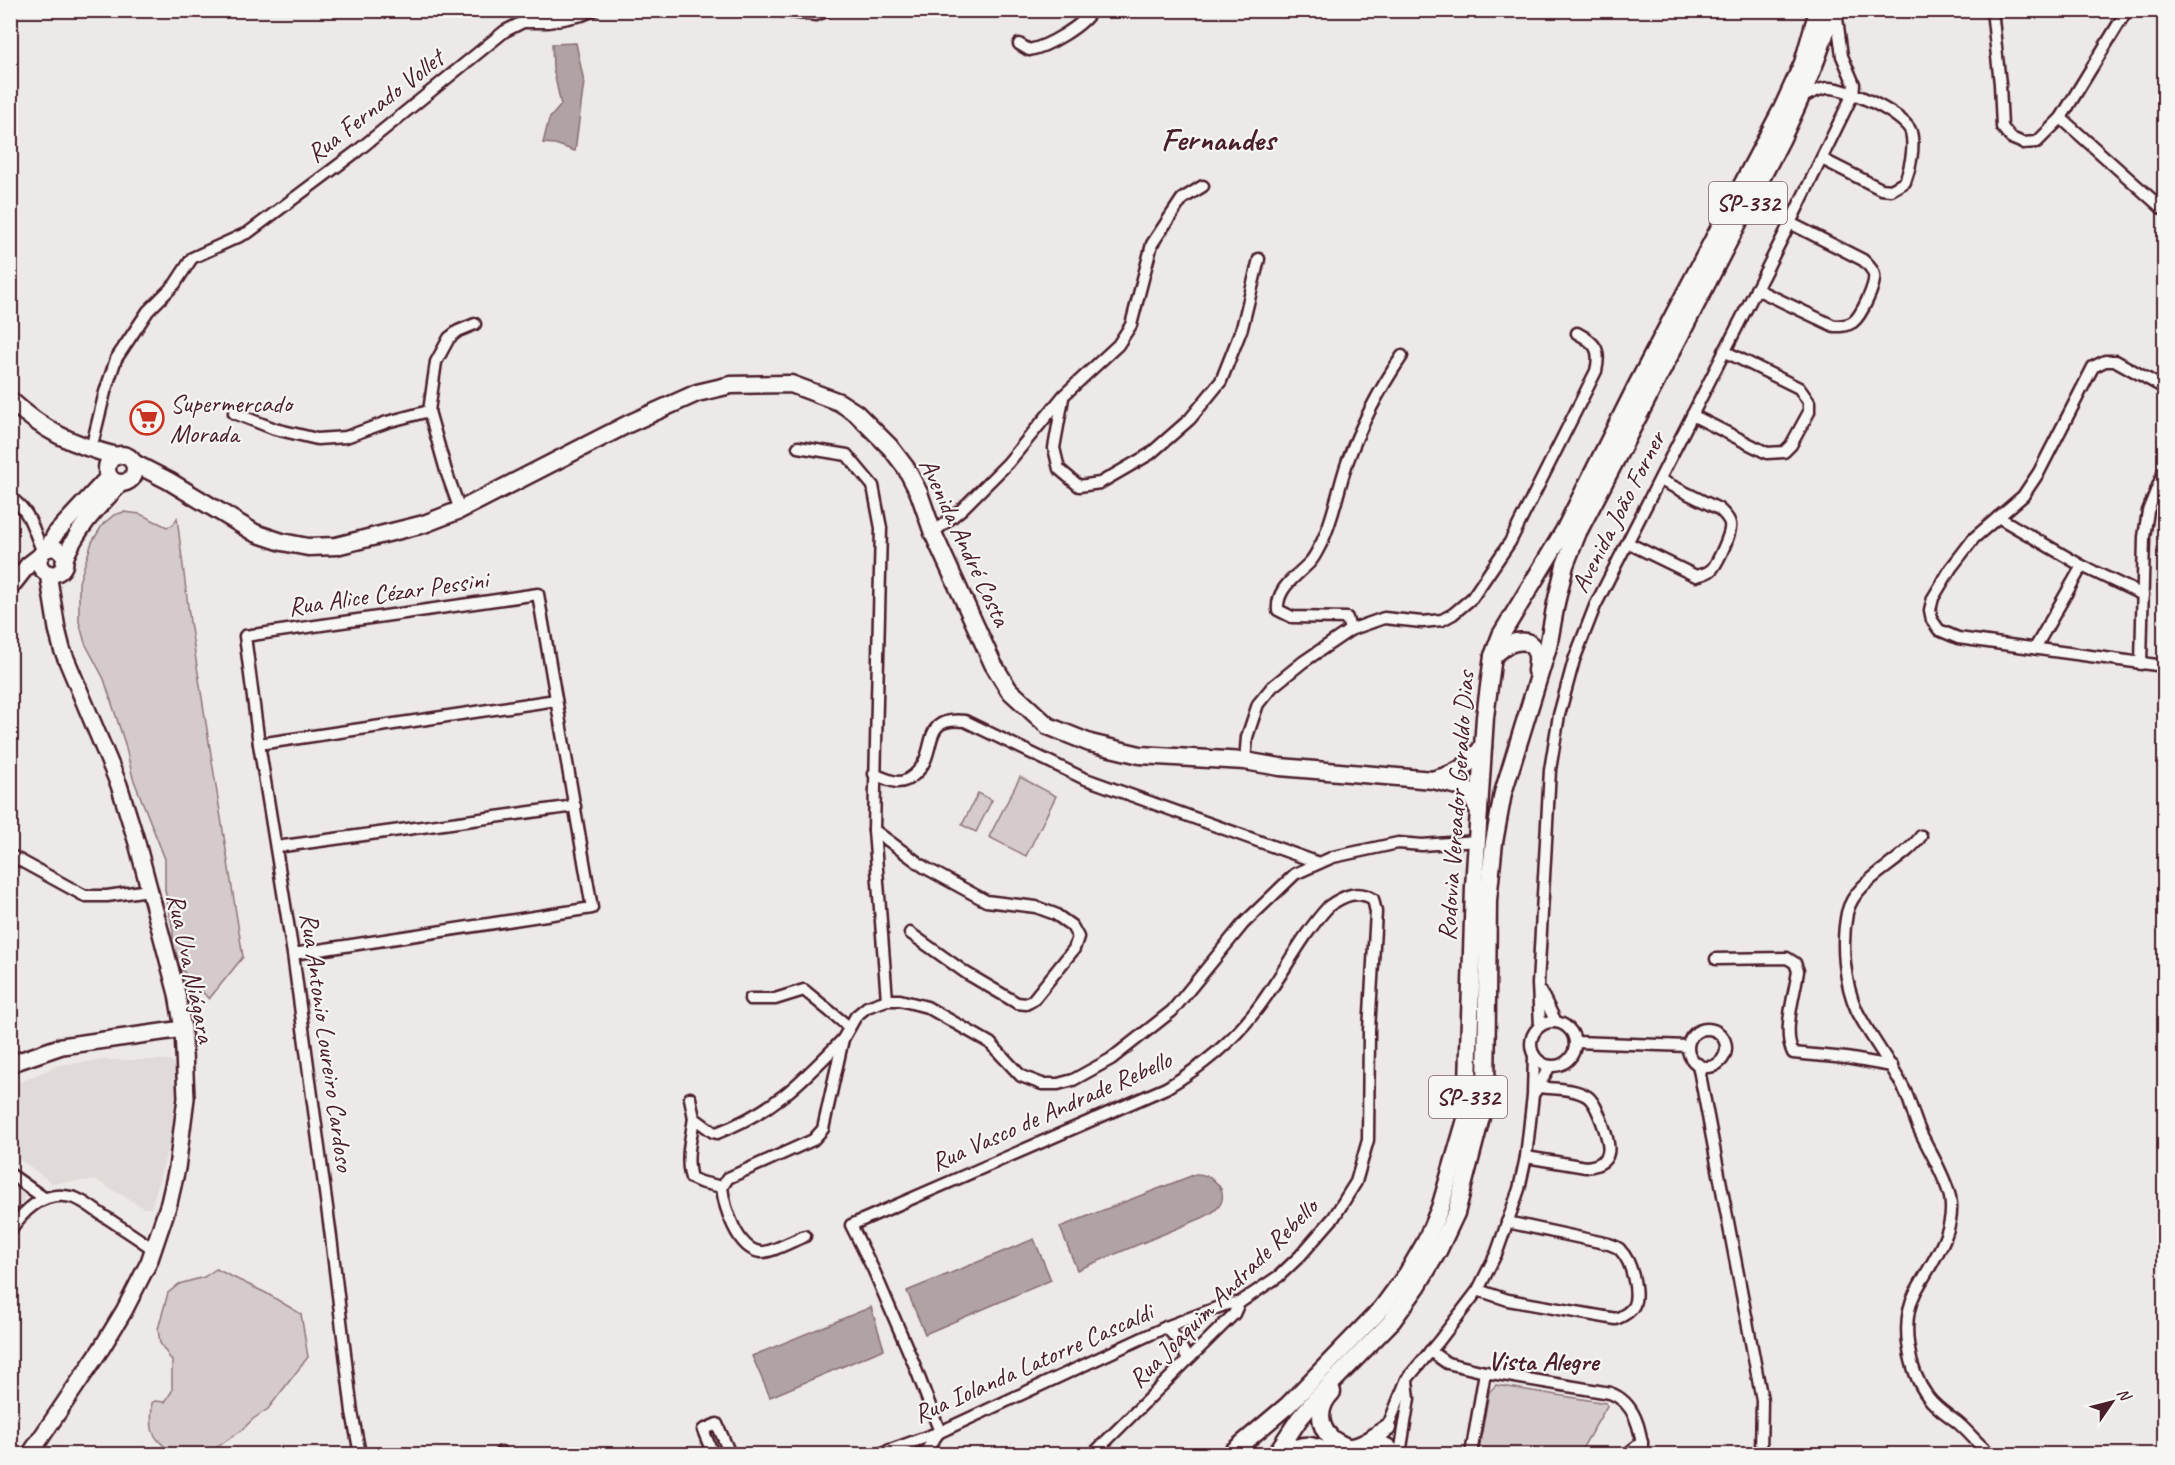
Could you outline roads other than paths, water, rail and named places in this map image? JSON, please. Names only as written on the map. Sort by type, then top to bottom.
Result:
[{"type":"main road","name":"Rodovia Vereador Geraldo Dias","points":[[1230,1455],[1288,1405],[1382,1308],[1407,1274],[1425,1243],[1440,1208],[1467,1116],[1477,841],[1483,745],[1493,656],[1501,635],[1564,531],[1637,385],[1782,109],[1803,63],[1818,10]]},
{"type":"main road","name":"Rodovia Vereador Geraldo Dias","points":[[1276,1455],[1299,1419],[1392,1322],[1438,1251],[1456,1213],[1486,1098],[1488,900],[1494,842],[1503,793],[1548,647],[1565,565],[1578,532],[1801,98],[1834,10]]},
{"type":"main road","name":"Avenida André Costa","points":[[116,473],[133,477],[134,463],[255,532],[282,543],[308,547],[336,546],[424,524],[460,510],[628,423],[688,397],[731,385],[791,384],[839,402],[856,413],[873,429],[906,468],[993,664],[1009,690],[1048,726],[1067,735],[1116,751],[1140,755],[1245,761],[1280,767],[1433,780],[1462,787],[1468,791],[1479,812]]},
{"type":"main road","points":[[10,400],[52,433],[93,450],[116,473],[158,476]]},
{"type":"main road","name":"Rua Uva Niágara","points":[[49,561],[71,544],[116,473]]},
{"type":"main road","name":"Rua Uva Niágara","points":[[30,1455],[124,1311],[153,1249],[169,1203],[183,1135],[186,1065],[177,994],[122,794],[62,649],[54,614],[49,561],[56,534],[116,473]]},
{"type":"main road","points":[[10,588],[28,565],[49,561]]},
{"type":"main road","points":[[10,595],[49,561]]},
{"type":"main road","points":[[1493,656],[1514,642],[1521,641],[1532,645],[1538,656],[1534,693]]},
{"type":"main road","name":"Avenida André Costa","points":[[1433,780],[1452,775],[1467,766],[1483,745]]},
{"type":"main road","points":[[10,1064],[62,1046],[183,1029]]},
{"type":"main road","points":[[1346,1369],[1342,1382],[1322,1406],[1320,1416],[1323,1426],[1330,1437],[1348,1447],[1384,1435]]},
{"type":"main road","points":[[1284,1455],[1305,1445],[1329,1453]]},
{"type":"street","name":"Rua Fernado Vollet","points":[[93,450],[105,392],[116,359],[148,311],[174,284],[192,258],[249,232],[356,152],[505,31],[524,22],[549,22],[594,10]]},
{"type":"street","points":[[774,10],[816,15],[828,10]]},
{"type":"street","points":[[1019,44],[1029,50],[1050,42],[1087,19],[1092,10]]},
{"type":"street","points":[[1834,10],[1842,56],[1854,84],[1853,93]]},
{"type":"street","points":[[1992,10],[2002,127],[2011,138],[2023,143],[2037,142],[2061,117],[2127,10]]},
{"type":"street","points":[[1801,98],[1826,88],[1835,88],[1853,93],[1903,120],[1908,126],[1912,141],[1910,170],[1905,182],[1891,190],[1881,189],[1822,159]]},
{"type":"street","name":"Avenida João Forner","points":[[1540,1026],[1538,984],[1550,770],[1559,715],[1574,660],[1595,606],[1790,223],[1853,93]]},
{"type":"street","points":[[2061,117],[2164,210]]},
{"type":"street","points":[[933,533],[962,509],[1008,463],[1064,395],[1118,345],[1131,325],[1152,243],[1182,200],[1203,186]]},
{"type":"street","points":[[1756,289],[1834,326],[1844,326],[1859,316],[1874,284],[1871,268],[1863,260],[1790,223]]},
{"type":"street","points":[[1064,395],[1054,448],[1059,469],[1079,486],[1100,483],[1150,454],[1190,419],[1221,381],[1242,328],[1259,259]]},
{"type":"street","points":[[460,510],[429,411],[436,362],[449,338],[458,331],[475,324]]},
{"type":"street","points":[[1245,761],[1248,737],[1258,704],[1272,687],[1303,662],[1350,630],[1384,618],[1422,622],[1442,620],[1472,598],[1510,542],[1596,371],[1599,357],[1597,351],[1591,341],[1578,333]]},
{"type":"street","points":[[1692,415],[1767,453],[1775,454],[1784,452],[1791,446],[1809,412],[1809,402],[1799,388],[1724,351]]},
{"type":"street","points":[[1350,630],[1347,618],[1292,617],[1278,610],[1277,602],[1284,587],[1312,560],[1321,544],[1329,528],[1347,465],[1365,419],[1379,389],[1402,356]]},
{"type":"street","points":[[2164,388],[2116,361],[2105,361],[2093,367],[2039,472],[2023,496],[1974,538],[1951,568],[1933,598],[1930,610],[1932,620],[1940,630],[1958,638],[2164,666]]},
{"type":"street","points":[[234,412],[275,429],[318,439],[346,437],[387,422],[429,411]]},
{"type":"street","points":[[798,447],[847,455],[873,486],[881,528],[874,830],[887,1000]]},
{"type":"street","points":[[2141,664],[2144,537],[2148,511],[2164,471]]},
{"type":"street","points":[[1628,543],[1696,576],[1705,574],[1712,568],[1730,534],[1730,525],[1726,516],[1719,509],[1660,480]]},
{"type":"street","points":[[11,498],[28,514],[49,561]]},
{"type":"street","points":[[1998,517],[2082,566],[2143,595]]},
{"type":"street","points":[[2035,648],[2082,566]]},
{"type":"street","name":"Rua Alice Cézar Pessini","points":[[245,636],[538,594],[556,700]]},
{"type":"street","name":"Rua Antonio Loureiro Cardoso","points":[[245,636],[259,744],[293,954],[332,1237],[352,1412],[360,1455]]},
{"type":"street","points":[[259,744],[556,700],[592,908],[293,954]]},
{"type":"street","points":[[874,774],[897,782],[907,781],[926,761],[933,734],[939,723],[948,719],[964,721],[1083,778],[1319,863]]},
{"type":"street","points":[[276,847],[575,806]]},
{"type":"street","points":[[874,830],[924,867],[986,901],[1035,907],[1055,914],[1072,926],[1078,937],[1074,949],[1033,1000],[1026,1004],[1017,1003],[966,974],[910,933]]},
{"type":"street","points":[[1921,836],[1912,849],[1855,894],[1848,912],[1844,946],[1849,986],[1857,1010],[1905,1091],[1919,1131],[1946,1184],[1950,1201],[1947,1232],[1909,1309],[1908,1341],[1913,1367],[1919,1384],[1929,1399],[1991,1455]]},
{"type":"street","points":[[805,1236],[763,1252],[755,1251],[737,1234],[729,1218],[722,1187],[728,1178],[813,1140],[823,1130],[843,1039],[856,1016],[867,1007],[887,1000],[900,1000],[927,1007],[990,1043],[1021,1076],[1042,1084],[1058,1084],[1073,1080],[1111,1059],[1172,1011],[1243,924],[1295,874],[1333,857],[1398,843],[1422,845],[1477,841]]},
{"type":"street","points":[[10,855],[85,896],[107,896],[149,890]]},
{"type":"street","name":"Rua Vasco de Andrade Rebello","points":[[940,1432],[874,1271],[851,1226],[1166,1088],[1181,1079],[1209,1059],[1245,1024],[1329,906],[1345,896],[1354,894],[1367,895],[1374,899]]},
{"type":"street","name":"Rua Joaquim Andrade Rebello","points":[[1093,1455],[1187,1358],[1234,1314],[1239,1303],[1279,1275],[1300,1256],[1334,1217],[1356,1182],[1368,1140],[1369,1030],[1376,912],[1374,899]]},
{"type":"street","points":[[1716,959],[1787,958],[1795,963],[1798,971],[1789,1028],[1790,1047],[1793,1053],[1892,1066]]},
{"type":"street","name":"Avenida João Forner","points":[[1538,984],[1556,1022]]},
{"type":"street","points":[[750,999],[775,999],[804,990],[849,1027]]},
{"type":"street","points":[[1372,1455],[1384,1435],[1407,1379],[1478,1290],[1497,1252],[1519,1189],[1526,1157],[1536,1091],[1531,1041],[1534,1032],[1540,1026],[1556,1022],[1569,1029],[1575,1042],[1574,1052],[1568,1060],[1560,1065],[1550,1066],[1541,1063],[1534,1056]]},
{"type":"street","points":[[1702,1084],[1712,1066],[1719,1062],[1726,1050],[1721,1036],[1709,1029],[1695,1033],[1688,1046],[1689,1053],[1698,1064],[1762,1400],[1761,1455]]},
{"type":"street","points":[[694,1118],[710,1131],[717,1133],[744,1122],[777,1103],[843,1039]]},
{"type":"street","points":[[1575,1042],[1688,1046]]},
{"type":"street","points":[[1698,1064],[1712,1066]]},
{"type":"street","points":[[1536,1091],[1550,1066]]},
{"type":"street","points":[[1526,1157],[1586,1167],[1596,1166],[1604,1160],[1608,1152],[1607,1141],[1596,1108],[1589,1098],[1580,1093],[1536,1091]]},
{"type":"street","points":[[690,1098],[694,1118],[688,1157],[691,1178],[722,1187]]},
{"type":"street","points":[[10,1174],[44,1198]]},
{"type":"street","points":[[10,1231],[18,1218],[29,1208],[44,1198],[60,1195],[77,1199],[153,1249]]},
{"type":"street","points":[[1478,1290],[1508,1300],[1616,1319],[1627,1314],[1634,1305],[1636,1293],[1628,1261],[1621,1249],[1609,1244],[1507,1222]]},
{"type":"street","name":"Rua Iolanda Latorre Cascaldi","points":[[879,1455],[940,1432],[1166,1328],[1227,1304],[1239,1303]]},
{"type":"street","points":[[1166,1328],[1181,1346],[1187,1358]]},
{"type":"street","points":[[1430,1351],[1447,1363],[1485,1372],[1610,1393],[1621,1397],[1628,1404],[1636,1419],[1643,1455]]},
{"type":"street","points":[[1471,1455],[1485,1372]]},
{"type":"street","points":[[1400,1455],[1409,1398],[1407,1379]]},
{"type":"street","points":[[713,1455],[703,1430],[717,1424],[730,1455]]},
{"type":"street","points":[[924,1455],[940,1432]]},
{"type":"street","points":[[1384,1435],[1389,1445],[1400,1455]]},
{"type":"street","points":[[1627,1455],[1642,1442]]},
{"type":"place","name":"Supermercado Morada","points":[[147,418]]},
{"type":"district","name":"Fernandes","points":[[1218,139]]},
{"type":"district","name":"Vista Alegre","points":[[1543,1361]]}]
